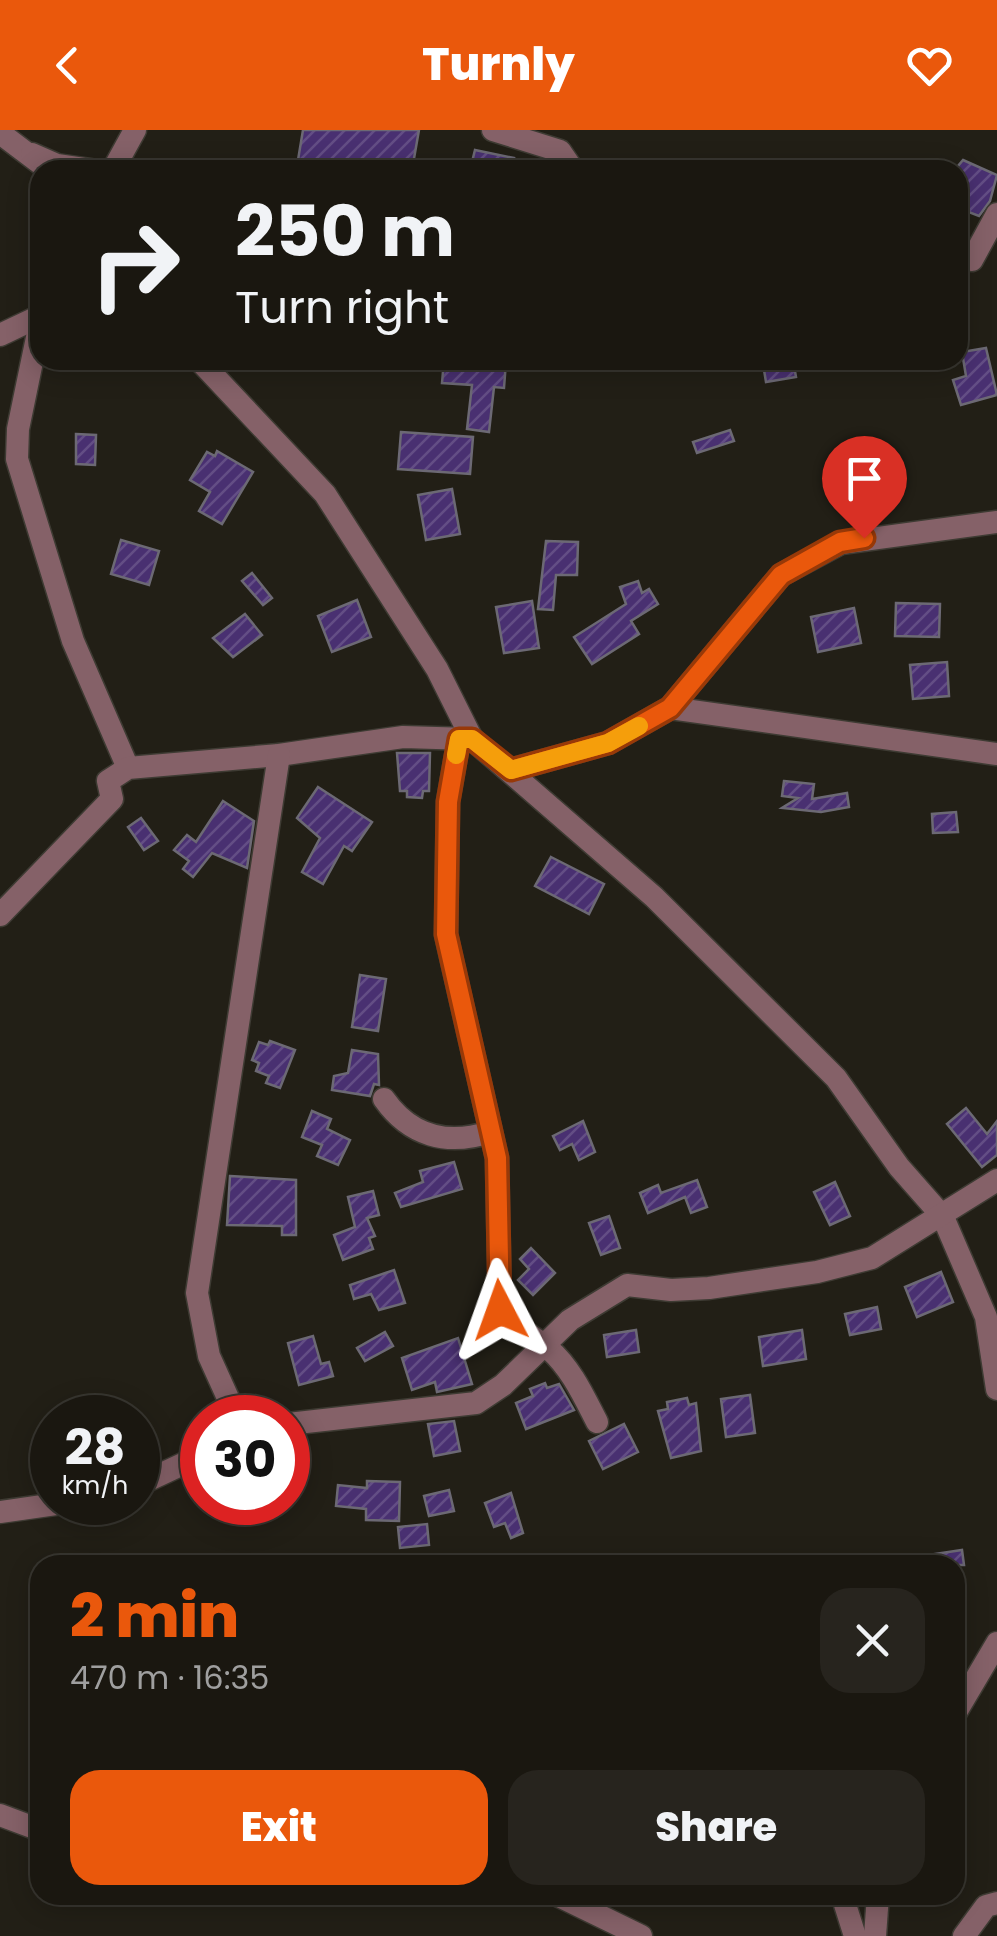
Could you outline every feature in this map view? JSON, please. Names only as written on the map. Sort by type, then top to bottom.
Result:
[{"type":"street","points":[[111,160],[135,130]]},
{"type":"street","points":[[493,130],[560,151],[566,160]]},
{"type":"street","points":[[0,133],[37,160]]},
{"type":"street","points":[[968,256],[997,214]]},
{"type":"street","points":[[968,260],[997,259]]},
{"type":"street","points":[[0,335],[30,323]]},
{"type":"street","points":[[30,369],[18,429],[17,459],[73,641],[128,768]]},
{"type":"street","points":[[209,370],[325,494],[437,668],[466,739],[448,802],[446,934],[490,1132],[501,1206],[496,1250],[500,1310],[512,1326],[547,1347],[573,1378],[597,1422]]},
{"type":"street","points":[[511,770],[608,743],[670,708],[781,575],[840,542],[997,522]]},
{"type":"street","points":[[670,708],[997,754]]},
{"type":"street","points":[[0,915],[112,799],[108,781],[128,768],[280,755],[403,737],[466,739],[511,770],[578,835],[654,897],[836,1078],[899,1167],[943,1218],[986,1317],[997,1389]]},
{"type":"street","points":[[227,1395],[209,1356],[197,1293],[280,755]]},
{"type":"street","points":[[384,1099],[398,1119],[420,1134],[468,1140],[490,1132]]},
{"type":"street","points":[[310,1422],[476,1403],[547,1347],[570,1320],[627,1285],[672,1290],[709,1288],[817,1272],[872,1258],[943,1218],[997,1180]]},
{"type":"street","points":[[0,1512],[30,1508]]},
{"type":"street","points":[[965,1697],[997,1643]]},
{"type":"street","points":[[0,1815],[30,1826]]},
{"type":"street","points":[[964,1936],[986,1906],[997,1903]]},
{"type":"street","points":[[578,1905],[641,1936]]},
{"type":"street","points":[[845,1905],[855,1936]]},
{"type":"street","points":[[875,1936],[877,1905]]},
{"type":"building","points":[[303,130],[419,130],[414,160],[298,160]]},
{"type":"building","points":[[475,150],[514,158],[514,160],[472,160]]},
{"type":"building","points":[[968,162],[997,175],[990,201],[979,216],[968,212]]},
{"type":"building","points":[[986,348],[997,395],[961,405],[953,380],[966,376],[968,351]]},
{"type":"building","points":[[443,370],[505,370],[504,388],[494,387],[489,432],[467,429],[472,385],[442,383]]},
{"type":"building","points":[[764,370],[795,370],[796,377],[766,382]]},
{"type":"building","points":[[730,430],[734,441],[697,453],[693,442]]},
{"type":"building","points":[[401,432],[473,437],[470,474],[398,469]]},
{"type":"building","points":[[76,434],[96,435],[95,465],[76,464]]},
{"type":"building","points":[[217,451],[253,472],[222,524],[199,511],[210,492],[190,480],[207,452],[215,456]]},
{"type":"building","points":[[452,489],[460,534],[426,540],[418,495]]},
{"type":"building","points":[[121,540],[159,551],[149,585],[111,574]]},
{"type":"building","points":[[546,541],[578,542],[577,575],[556,575],[553,610],[538,609]]},
{"type":"building","points":[[252,573],[272,598],[263,605],[242,581]]},
{"type":"building","points":[[638,581],[642,593],[649,589],[658,604],[631,621],[639,634],[592,664],[574,637],[626,604],[620,587]]},
{"type":"building","points":[[357,600],[371,637],[332,652],[318,616]]},
{"type":"building","points":[[532,601],[539,648],[504,653],[496,607]]},
{"type":"building","points":[[896,603],[940,604],[939,637],[895,636]]},
{"type":"building","points":[[854,608],[861,643],[818,652],[811,617]]},
{"type":"building","points":[[245,614],[262,635],[233,657],[213,638]]},
{"type":"building","points":[[947,662],[949,696],[913,699],[910,665]]},
{"type":"building","points":[[397,753],[430,753],[429,791],[423,791],[422,798],[407,797],[407,791],[400,791]]},
{"type":"building","points":[[784,781],[814,784],[812,799],[847,793],[849,807],[821,812],[782,808],[798,798],[782,796]]},
{"type":"building","points":[[318,787],[372,822],[352,851],[344,846],[323,884],[302,872],[320,838],[297,818]]},
{"type":"building","points":[[223,801],[254,821],[247,868],[212,853],[193,877],[183,869],[189,861],[174,850],[187,835],[196,842]]},
{"type":"building","points":[[956,812],[958,832],[933,833],[932,814]]},
{"type":"building","points":[[141,818],[158,841],[144,850],[128,827]]},
{"type":"building","points":[[551,857],[604,884],[589,914],[535,886]]},
{"type":"building","points":[[360,975],[386,979],[378,1031],[352,1027]]},
{"type":"building","points":[[270,1041],[295,1050],[280,1088],[266,1083],[269,1076],[256,1071],[259,1063],[252,1060],[259,1042],[268,1045]]},
{"type":"building","points":[[352,1050],[378,1054],[379,1085],[374,1084],[370,1096],[332,1090],[334,1076],[348,1073]]},
{"type":"building","points":[[966,1108],[987,1134],[997,1121],[997,1155],[982,1167],[947,1124]]},
{"type":"building","points":[[312,1111],[331,1119],[327,1129],[350,1140],[338,1165],[317,1156],[322,1145],[302,1137]]},
{"type":"building","points":[[583,1121],[595,1152],[579,1160],[572,1144],[560,1150],[553,1136]]},
{"type":"building","points":[[454,1162],[462,1189],[401,1207],[395,1193],[423,1182],[420,1171]]},
{"type":"building","points":[[230,1176],[296,1180],[296,1235],[282,1235],[282,1226],[227,1225]]},
{"type":"building","points":[[697,1180],[707,1207],[691,1213],[685,1197],[648,1213],[640,1193],[658,1185],[661,1193]]},
{"type":"building","points":[[835,1182],[850,1216],[830,1225],[814,1192]]},
{"type":"building","points":[[373,1191],[379,1215],[367,1218],[375,1236],[369,1238],[373,1249],[343,1260],[334,1235],[355,1227],[348,1197]]},
{"type":"building","points":[[609,1216],[620,1248],[601,1255],[589,1223]]},
{"type":"building","points":[[531,1248],[555,1273],[533,1295],[518,1280],[529,1269],[520,1259]]},
{"type":"building","points":[[394,1270],[405,1303],[379,1310],[371,1294],[354,1299],[350,1285]]},
{"type":"building","points":[[941,1272],[953,1302],[917,1317],[905,1287]]},
{"type":"building","points":[[877,1307],[881,1329],[850,1335],[845,1314]]},
{"type":"building","points":[[636,1330],[639,1352],[607,1357],[604,1335]]},
{"type":"building","points":[[802,1330],[806,1359],[763,1366],[759,1337]]},
{"type":"building","points":[[385,1332],[393,1346],[365,1361],[357,1348]]},
{"type":"building","points":[[313,1336],[321,1364],[329,1362],[333,1376],[299,1385],[288,1343]]},
{"type":"building","points":[[458,1338],[472,1384],[437,1392],[435,1382],[412,1390],[402,1358]]},
{"type":"building","points":[[545,1383],[547,1388],[559,1384],[574,1410],[526,1429],[516,1403],[533,1396],[530,1389]]},
{"type":"building","points":[[750,1395],[755,1433],[726,1437],[721,1399]]},
{"type":"building","points":[[687,1398],[689,1405],[696,1403],[701,1451],[671,1458],[658,1411],[668,1409],[667,1402]]},
{"type":"building","points":[[454,1421],[460,1451],[434,1456],[428,1424]]},
{"type":"building","points":[[624,1424],[638,1452],[603,1469],[589,1441]]},
{"type":"building","points":[[367,1481],[400,1482],[399,1521],[366,1520],[366,1509],[336,1506],[338,1485],[367,1488]]},
{"type":"building","points":[[449,1490],[454,1511],[429,1516],[424,1496]]},
{"type":"building","points":[[511,1493],[523,1533],[511,1538],[505,1523],[494,1527],[485,1503]]},
{"type":"building","points":[[427,1524],[429,1545],[400,1548],[398,1527]]},
{"type":"building","points":[[962,1550],[963,1555],[928,1555]]},
{"type":"slow traffic","points":[[456,755],[459,739],[472,739],[511,770],[608,743],[639,726]]},
{"type":"route","points":[[500,1310],[496,1250],[501,1206],[497,1158],[446,934],[448,802],[459,739],[472,739],[511,770],[608,743],[670,708],[781,575],[840,542],[864,538]]}]
